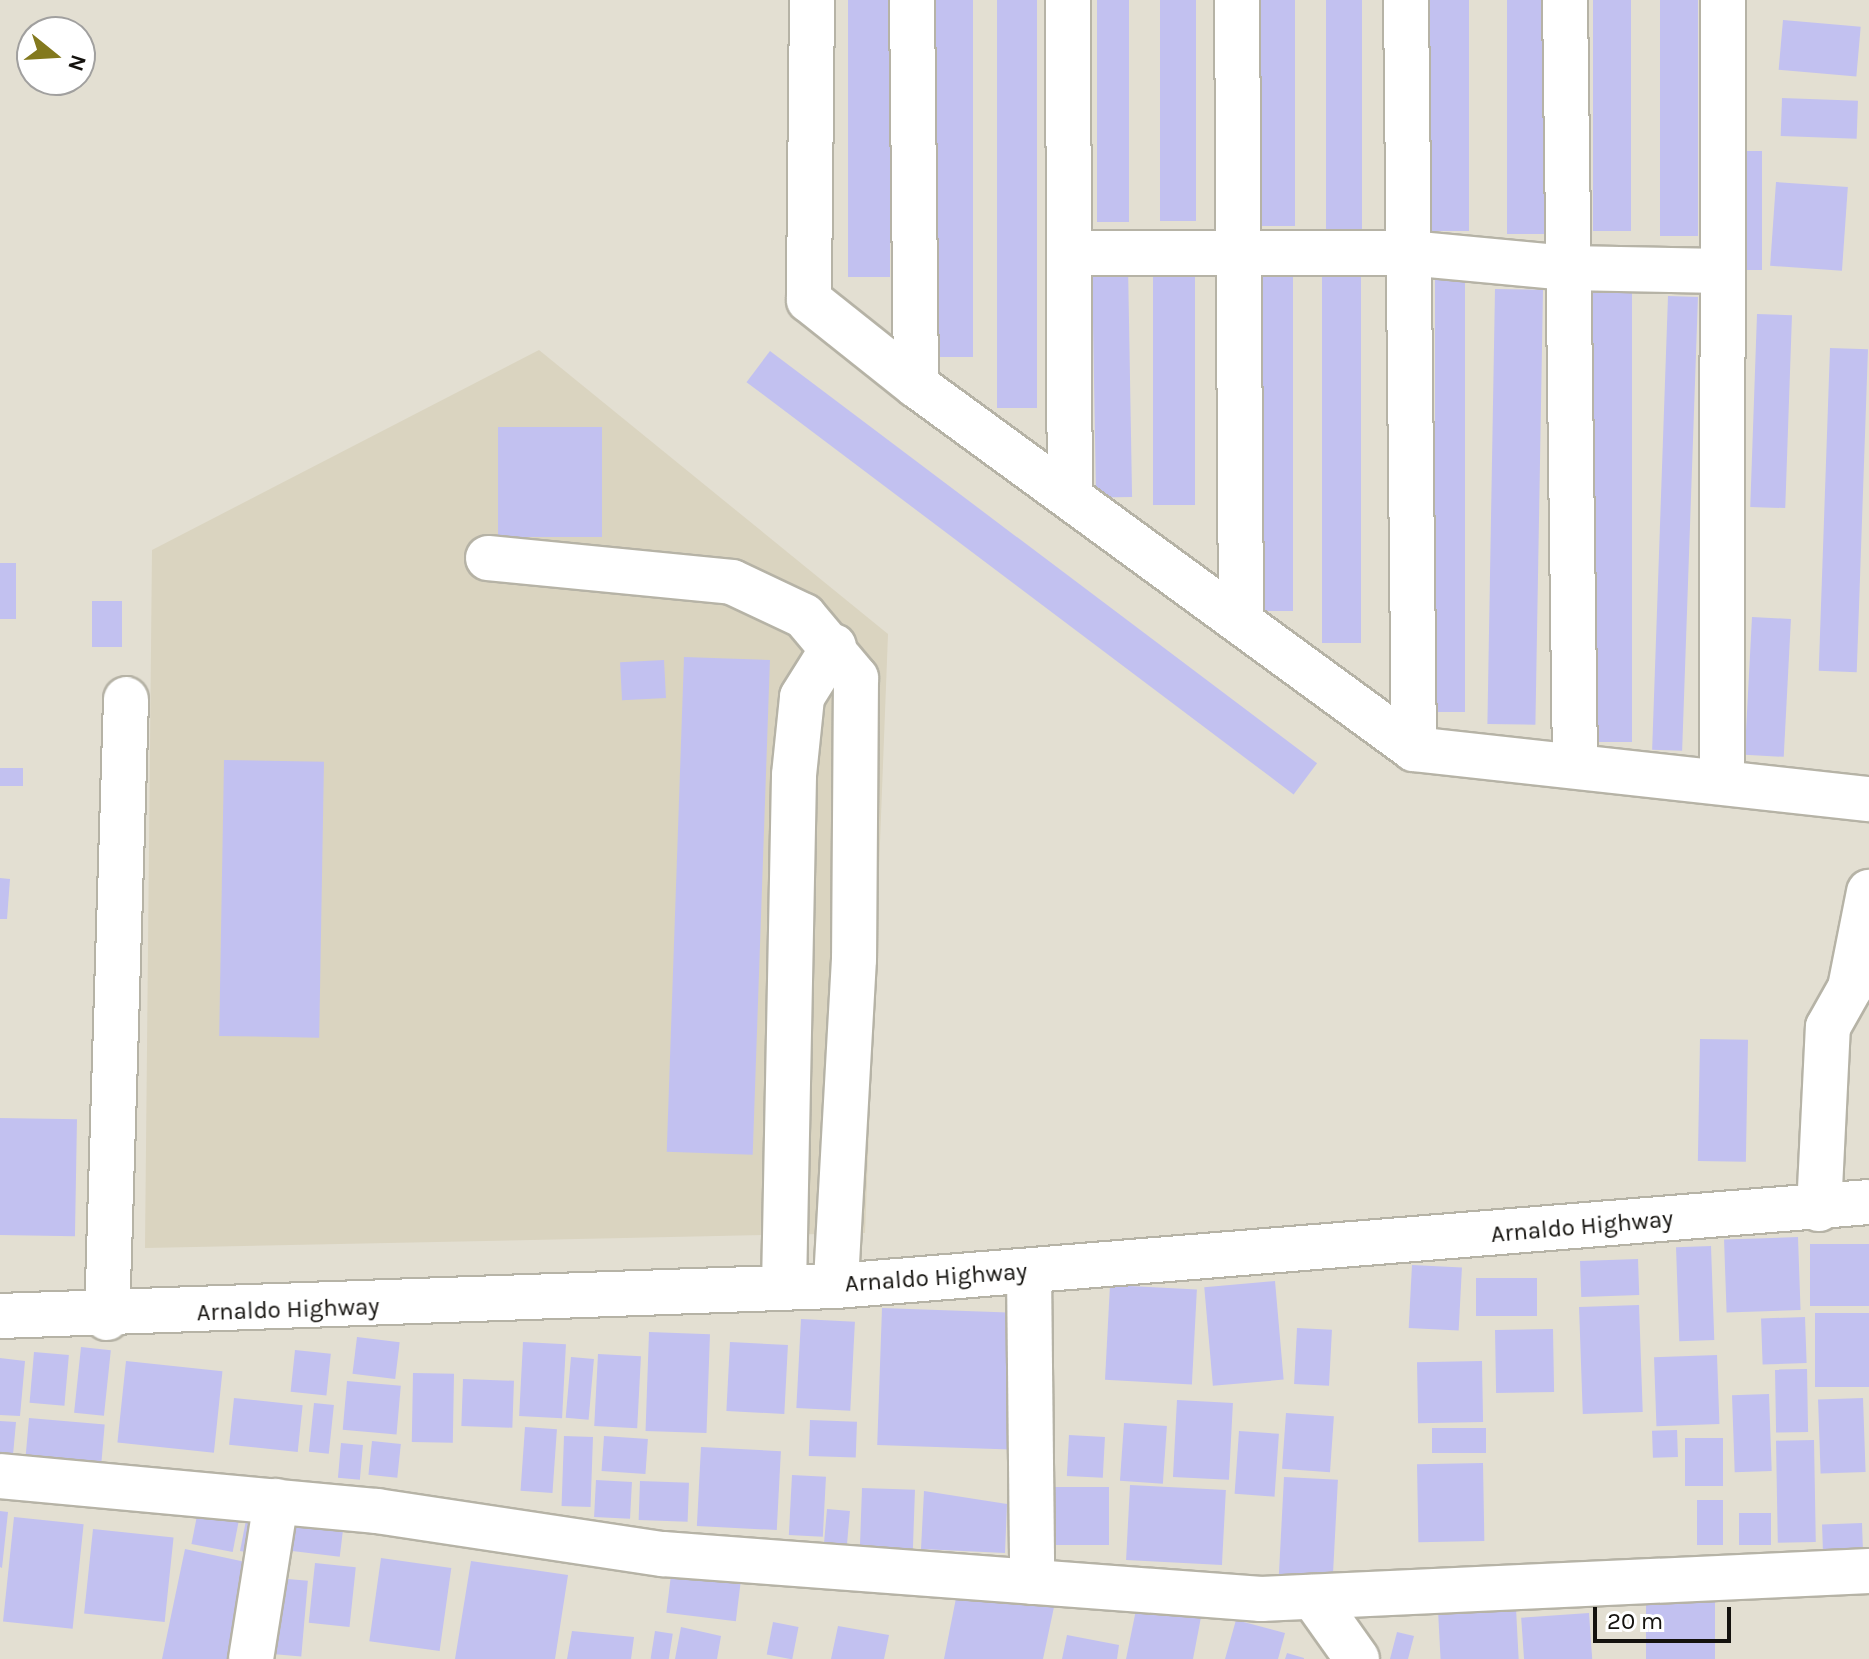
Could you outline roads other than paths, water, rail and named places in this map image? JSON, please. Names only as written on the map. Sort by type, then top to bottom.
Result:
[{"type":"street","points":[[812,0],[809,300],[916,385],[1070,494],[1414,749],[1869,799]]},
{"type":"street","points":[[912,0],[916,385]]},
{"type":"street","points":[[1068,0],[1070,494]]},
{"type":"street","points":[[1237,0],[1241,621]]},
{"type":"street","points":[[1406,0],[1414,749]]},
{"type":"street","points":[[1565,0],[1575,766]]},
{"type":"street","points":[[1722,781],[1723,0]]},
{"type":"street","points":[[1071,253],[1239,249],[1408,253],[1568,268],[1722,271]]},
{"type":"street","points":[[488,558],[732,582],[804,616],[834,646],[856,678],[854,959],[836,1286]]},
{"type":"street","points":[[784,1288],[794,775],[802,697],[834,646]]},
{"type":"street","points":[[107,1318],[126,699]]},
{"type":"street","points":[[1819,1209],[1828,1027],[1859,1002],[1869,892]]},
{"type":"street","name":"Arnaldo Highway","points":[[0,1316],[107,1318],[836,1286],[1819,1209],[1869,1202]]},
{"type":"street","points":[[1029,1271],[1032,1582]]},
{"type":"street","points":[[0,1476],[276,1501],[663,1554],[1032,1582],[1313,1597],[1869,1571]]},
{"type":"street","points":[[251,1659],[276,1501]]},
{"type":"street","points":[[1313,1597],[1357,1659]]}]
